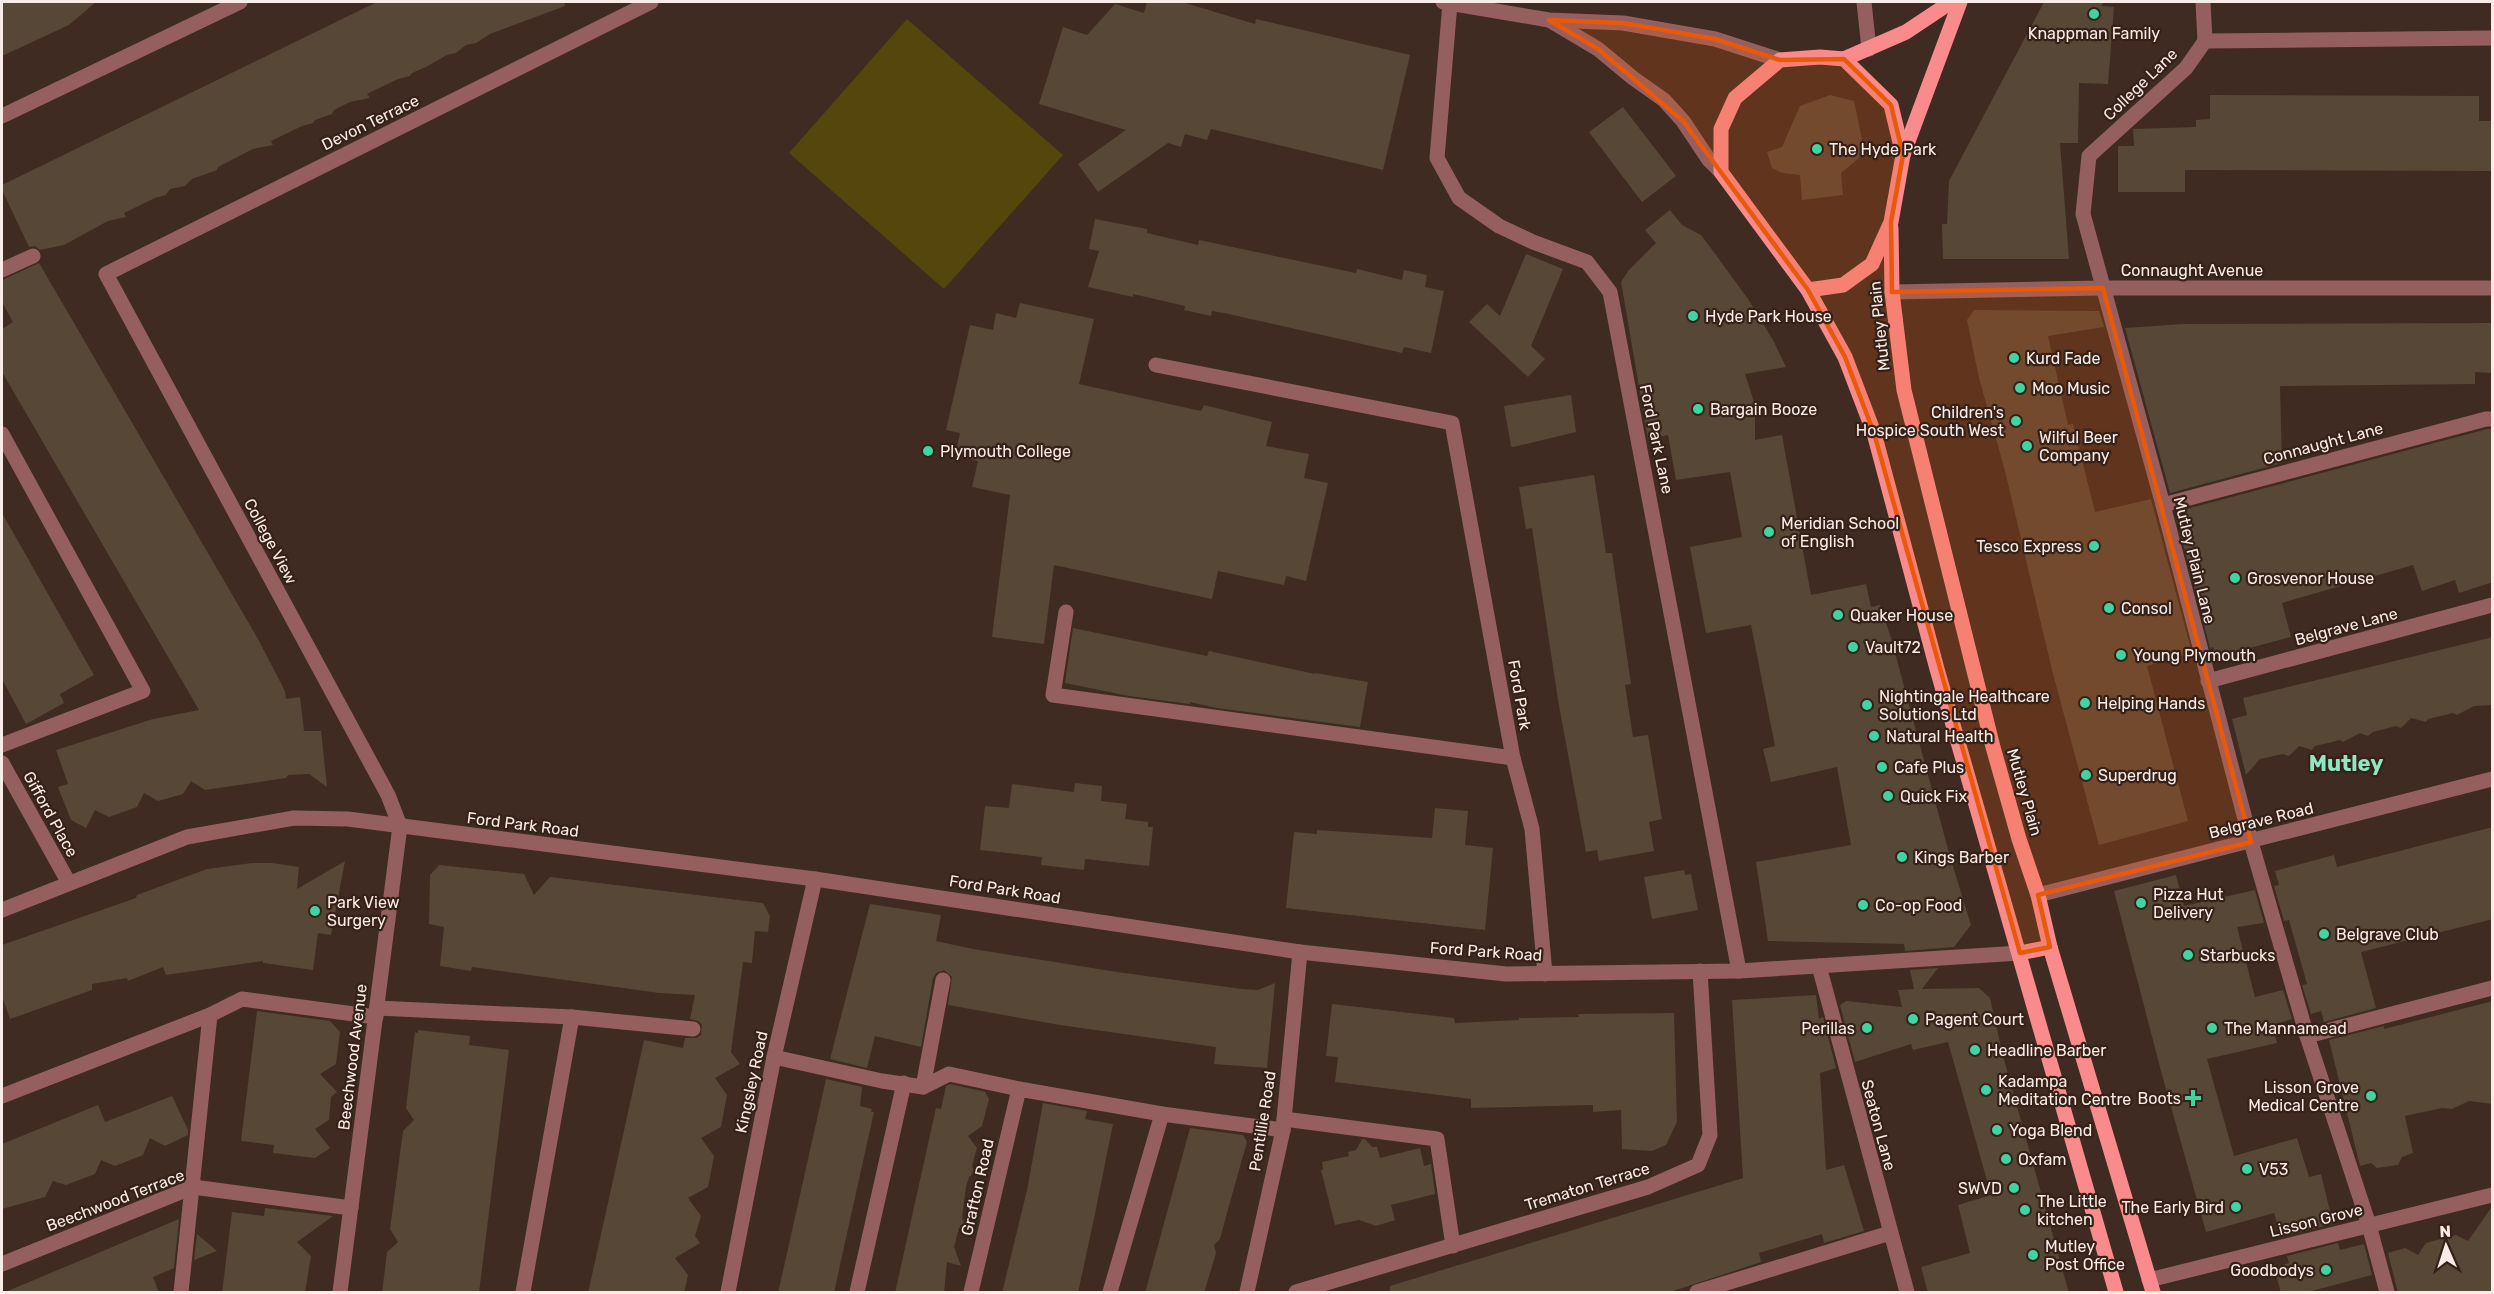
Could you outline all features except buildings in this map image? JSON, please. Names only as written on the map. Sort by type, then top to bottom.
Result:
[{"type":"main road","points":[[1951,2],[1906,32],[1844,59],[1820,57],[1780,60],[1735,98],[1721,129],[1721,172],[1809,290],[1843,285],[1872,264],[1891,222],[1903,155],[1960,2]]},
{"type":"main road","points":[[1844,59],[1891,105],[1903,155]]},
{"type":"main road","name":"Mutley Plain","points":[[1891,222],[1892,292],[1906,402],[1993,747],[2151,1286]]},
{"type":"main road","name":"Mutley Plain","points":[[1809,290],[1845,357],[1875,437],[1937,669],[2116,1293]]},
{"type":"main road","points":[[2020,953],[2050,947]]},
{"type":"street","points":[[2,116],[240,2]]},
{"type":"street","name":"Devon Terrace","points":[[106,274],[651,2]]},
{"type":"street","points":[[1447,2],[1548,20],[1634,24],[1715,39],[1780,60]]},
{"type":"street","name":"Ford Park Lane","points":[[1447,2],[1437,158],[1460,198],[1498,226],[1587,262],[1610,292],[1739,971]]},
{"type":"street","points":[[1864,2],[1867,12],[1869,49]]},
{"type":"street","points":[[2203,2],[2205,41],[2493,38]]},
{"type":"street","points":[[1548,20],[1598,49],[1664,100],[1683,121],[1709,160],[1721,172]]},
{"type":"street","name":"College Lane","points":[[2103,288],[2083,214],[2089,156],[2186,68],[2205,41]]},
{"type":"street","points":[[2,270],[33,256]]},
{"type":"street","name":"College View","points":[[106,274],[388,795],[400,826]]},
{"type":"street","name":"Connaught Avenue","points":[[1892,292],[2103,288],[2493,288]]},
{"type":"street","name":"Mutley Plain Lane","points":[[2103,288],[2163,505],[2251,842],[2307,1036],[2369,1225],[2387,1293]]},
{"type":"street","name":"Ford Park","points":[[1156,365],[1452,423],[1513,758],[1532,829],[1545,974]]},
{"type":"street","name":"Connaught Lane","points":[[2163,505],[2486,418],[2493,419]]},
{"type":"street","points":[[2,434],[143,691],[2,745]]},
{"type":"street","name":"Belgrave Lane","points":[[2208,681],[2493,605]]},
{"type":"street","points":[[1066,612],[1053,695],[1513,758]]},
{"type":"street","name":"Gifford Place","points":[[2,763],[69,884]]},
{"type":"street","name":"Belgrave Road","points":[[2038,895],[2493,779]]},
{"type":"street","name":"Ford Park Road","points":[[2,910],[187,837],[294,818],[348,819],[815,879],[1300,952],[1506,974],[1739,971],[2020,953]]},
{"type":"street","name":"Beechwood Avenue","points":[[340,1293],[400,826]]},
{"type":"street","name":"Kingsley Road","points":[[728,1293],[774,1057],[815,879]]},
{"type":"street","name":"Pentillie Road","points":[[1247,1293],[1283,1125],[1300,952]]},
{"type":"street","name":"Seaton Lane","points":[[1819,966],[1907,1293]]},
{"type":"street","name":"Trematon Terrace","points":[[1296,1293],[1648,1187],[1698,1165],[1710,1135],[1700,971]]},
{"type":"street","points":[[923,1087],[943,980]]},
{"type":"street","points":[[2307,1036],[2493,988]]},
{"type":"street","points":[[2,1096],[210,1015],[242,999],[376,1012],[572,1017],[693,1029]]},
{"type":"street","points":[[181,1293],[210,1015]]},
{"type":"street","points":[[523,1293],[572,1017]]},
{"type":"street","points":[[774,1057],[882,1081],[923,1087],[949,1074],[1019,1089],[1162,1114],[1437,1140],[1453,1246]]},
{"type":"street","points":[[857,1293],[904,1083]]},
{"type":"street","name":"Grafton Road","points":[[971,1293],[1019,1089]]},
{"type":"street","points":[[1110,1293],[1162,1114]]},
{"type":"street","name":"Beechwood Terrace","points":[[2,1264],[193,1187],[351,1208]]},
{"type":"street","name":"Lisson Grove","points":[[2151,1286],[2369,1225],[2493,1195]]},
{"type":"street","points":[[1697,1293],[1890,1233]]},
{"type":"highlighted area","points":[[1549,20],[1623,23],[1715,39],[1780,60],[1844,59],[1891,105],[1903,155],[1891,222],[1892,292],[2103,288],[2251,842],[2038,895],[2050,947],[2020,953],[1874,433],[1845,357],[1808,290],[1683,121],[1598,49]]},
{"type":"shaded area","points":[[907,19],[1063,155],[944,289],[789,153]]},
{"type":"place","name":"Knappman Family","points":[[2094,14]]},
{"type":"place","name":"The Hyde Park","points":[[1817,149]]},
{"type":"place","name":"Hyde Park House","points":[[1693,316]]},
{"type":"place","name":"Kurd Fade","points":[[2014,358]]},
{"type":"place","name":"Moo Music","points":[[2020,388]]},
{"type":"place","name":"Bargain Booze","points":[[1698,409]]},
{"type":"place","name":"Children's Hospice South West","points":[[2016,421]]},
{"type":"place","name":"Wilful Beer Company","points":[[2027,446]]},
{"type":"place","name":"Plymouth College","points":[[928,451]]},
{"type":"place","name":"Meridian School of English","points":[[1769,532]]},
{"type":"place","name":"Tesco Express","points":[[2094,546]]},
{"type":"place","name":"Grosvenor House","points":[[2235,578]]},
{"type":"place","name":"Consol","points":[[2109,608]]},
{"type":"place","name":"Quaker House","points":[[1838,615]]},
{"type":"place","name":"Vault72","points":[[1853,647]]},
{"type":"place","name":"Young Plymouth","points":[[2121,655]]},
{"type":"place","name":"Helping Hands","points":[[2085,703]]},
{"type":"place","name":"Nightingale Healthcare Solutions Ltd","points":[[1867,705]]},
{"type":"place","name":"Natural Health","points":[[1874,736]]},
{"type":"place","name":"Cafe Plus","points":[[1882,767]]},
{"type":"place","name":"Superdrug","points":[[2086,775]]},
{"type":"place","name":"Quick Fix","points":[[1888,796]]},
{"type":"place","name":"Kings Barber","points":[[1902,857]]},
{"type":"place","name":"Pizza Hut Delivery","points":[[2141,903]]},
{"type":"place","name":"Co-op Food","points":[[1863,905]]},
{"type":"place","name":"Park View Surgery","points":[[315,911]]},
{"type":"place","name":"Belgrave Club","points":[[2324,934]]},
{"type":"place","name":"Starbucks","points":[[2188,955]]},
{"type":"place","name":"Pagent Court","points":[[1913,1019]]},
{"type":"place","name":"Perillas","points":[[1867,1028]]},
{"type":"place","name":"The Mannamead","points":[[2212,1028]]},
{"type":"place","name":"Headline Barber","points":[[1975,1050]]},
{"type":"place","name":"Kadampa Meditation Centre","points":[[1986,1090]]},
{"type":"place","name":"Lisson Grove Medical Centre","points":[[2371,1096]]},
{"type":"place","name":"Boots","points":[[2193,1098]]},
{"type":"place","name":"Yoga Blend","points":[[1997,1130]]},
{"type":"place","name":"Oxfam","points":[[2006,1159]]},
{"type":"place","name":"V53","points":[[2247,1169]]},
{"type":"place","name":"SWVD","points":[[2014,1188]]},
{"type":"place","name":"The Early Bird","points":[[2236,1207]]},
{"type":"place","name":"The Little kitchen","points":[[2025,1210]]},
{"type":"place","name":"Mutley Post Office","points":[[2033,1255]]},
{"type":"place","name":"Goodbodys","points":[[2326,1270]]},
{"type":"district","name":"Mutley","points":[[2346,763]]}]
